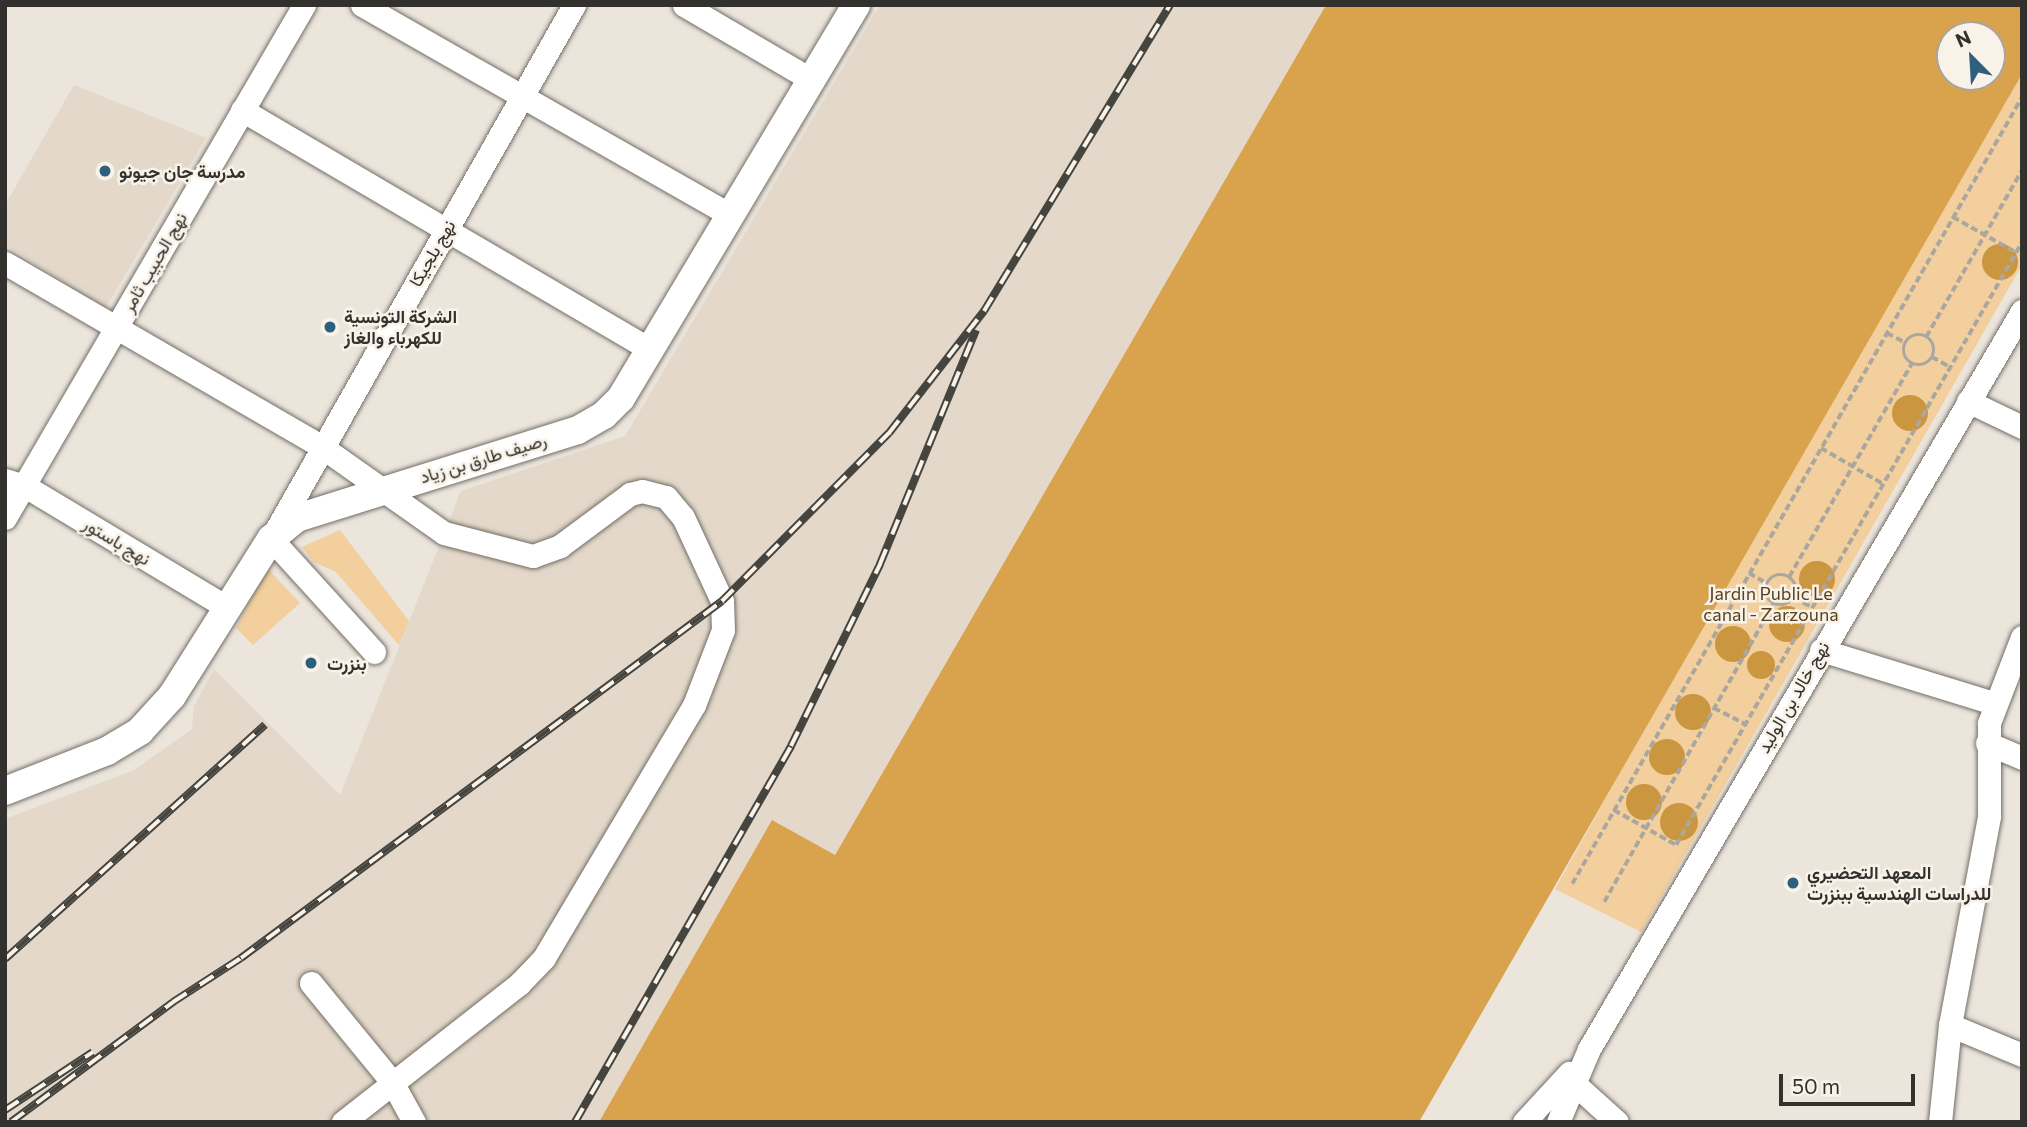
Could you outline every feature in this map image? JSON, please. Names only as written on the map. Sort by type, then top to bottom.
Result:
[{"type":"main road","name":"رصيف طارق بن زياد","points":[[5,791],[107,751],[140,731],[172,696],[271,539],[297,518],[381,489],[578,430],[604,415],[621,398],[856,5]]},
{"type":"street","name":"نهج الحبيب ثامر","points":[[5,518],[15,483],[117,327],[304,5]]},
{"type":"street","points":[[362,5],[730,215]]},
{"type":"street","name":"نهج بلجيكا","points":[[271,539],[574,5]]},
{"type":"street","points":[[684,5],[811,80]]},
{"type":"street","points":[[242,110],[650,349]]},
{"type":"street","points":[[5,263],[322,447],[430,526],[526,555],[560,546],[629,494],[642,491],[666,497],[683,517],[722,601],[723,630],[694,705],[544,958],[508,992],[343,1122]]},
{"type":"street","name":"نهج خالد بن الوليد","points":[[1558,1122],[1571,1080],[2022,311]]},
{"type":"street","points":[[1968,401],[2022,427]]},
{"type":"street","name":"نهج باستور","points":[[15,483],[226,607]]},
{"type":"street","points":[[271,539],[374,652]]},
{"type":"street","points":[[1940,1122],[1950,1025],[1989,816],[1987,743],[1993,703],[2022,637]]},
{"type":"street","points":[[1821,650],[1993,703]]},
{"type":"street","points":[[1987,743],[2022,758]]},
{"type":"street","points":[[311,983],[392,1082],[414,1122]]},
{"type":"street","points":[[1950,1025],[2022,1055]]},
{"type":"street","points":[[1571,1080],[1618,1122]]},
{"type":"street","name":"نهج خالد بن الوليد","points":[[1524,1122],[1571,1080]]},
{"type":"path","points":[[1572,884],[2022,97]]},
{"type":"path","points":[[1926,338],[2022,170]]},
{"type":"path","points":[[1953,217],[2016,252]]},
{"type":"path","points":[[1614,810],[1676,845],[2022,242]]},
{"type":"path","points":[[1887,332],[1906,343]]},
{"type":"path","points":[[1906,343],[1916,336],[1926,338],[1932,344],[1932,357]]},
{"type":"path","points":[[1906,343],[1905,355],[1912,363],[1920,365],[1932,357]]},
{"type":"path","points":[[1932,357],[1950,367]]},
{"type":"path","points":[[1789,578],[1912,363]]},
{"type":"path","points":[[1821,448],[1883,484]]},
{"type":"path","points":[[1749,573],[1768,584]]},
{"type":"path","points":[[1768,584],[1779,576],[1789,578],[1795,584],[1794,598]]},
{"type":"path","points":[[1768,584],[1768,596],[1774,603],[1783,605],[1794,598]]},
{"type":"path","points":[[1794,598],[1812,607]]},
{"type":"path","points":[[1604,902],[1774,603]]},
{"type":"path","points":[[1714,708],[1745,724]]},
{"type":"shaded area","points":[[880,5],[1326,5],[834,856],[773,820],[599,1122],[5,1122],[5,819],[134,770],[192,729],[194,706],[214,669],[340,795],[461,491],[625,436]]},
{"type":"shaded area","points":[[1326,5],[2022,5],[2022,74],[1419,1122],[599,1122],[772,820],[835,855]]},
{"type":"shaded area","name":"مدرسة جان جيونو","points":[[74,85],[206,138],[105,309],[5,244],[5,205]]},
{"type":"shaded area","points":[[2000,244],[2013,249],[2018,262],[2013,275],[2000,280],[1987,275],[1982,262],[1987,249]]},
{"type":"shaded area","points":[[1910,395],[1923,400],[1928,413],[1923,426],[1910,431],[1897,426],[1892,413],[1897,400]]},
{"type":"shaded area","points":[[1817,561],[1830,566],[1835,579],[1830,592],[1817,597],[1804,592],[1799,579],[1804,566]]},
{"type":"shaded area","points":[[1787,606],[1800,611],[1805,624],[1800,637],[1787,642],[1774,637],[1769,624],[1774,611]]},
{"type":"shaded area","points":[[1733,626],[1746,631],[1751,644],[1746,657],[1733,662],[1720,657],[1715,644],[1720,631]]},
{"type":"shaded area","points":[[1761,651],[1771,655],[1775,665],[1771,675],[1761,679],[1751,675],[1747,665],[1751,655]]},
{"type":"shaded area","points":[[1693,694],[1706,699],[1711,712],[1706,725],[1693,730],[1680,725],[1675,712],[1680,699]]},
{"type":"shaded area","points":[[1667,739],[1680,744],[1685,757],[1680,770],[1667,775],[1654,770],[1649,757],[1654,744]]},
{"type":"shaded area","points":[[1644,784],[1657,789],[1662,802],[1657,815],[1644,820],[1631,815],[1626,802],[1631,789]]},
{"type":"shaded area","points":[[1679,803],[1692,809],[1698,822],[1692,835],[1679,841],[1666,835],[1660,822],[1666,809]]},
{"type":"green space","name":"Jardin Public Le canal - Zarzouna","points":[[2022,74],[2022,265],[1641,932],[1555,889],[1722,590]]},
{"type":"green space","points":[[340,530],[409,621],[399,645],[336,572],[314,562],[302,547]]},
{"type":"green space","points":[[267,568],[300,603],[253,645],[236,628]]},
{"type":"railway","points":[[11,1122],[173,1002],[241,958],[722,601],[889,433],[984,311],[1170,5]]},
{"type":"railway","points":[[575,1122],[791,746],[880,564],[976,330]]},
{"type":"railway","points":[[5,959],[265,725]]},
{"type":"railway","points":[[5,1110],[93,1052]]},
{"type":"place","name":"مدرسة جان جيونو","points":[[105,171]]},
{"type":"place","name":"الشركة التونسية للكهرباء والغاز","points":[[330,327]]},
{"type":"place","name":"بنزرت","points":[[311,663]]},
{"type":"place","name":"المعهد التحضيري للدراسات الهندسية ببنزرت","points":[[1793,883]]}]
